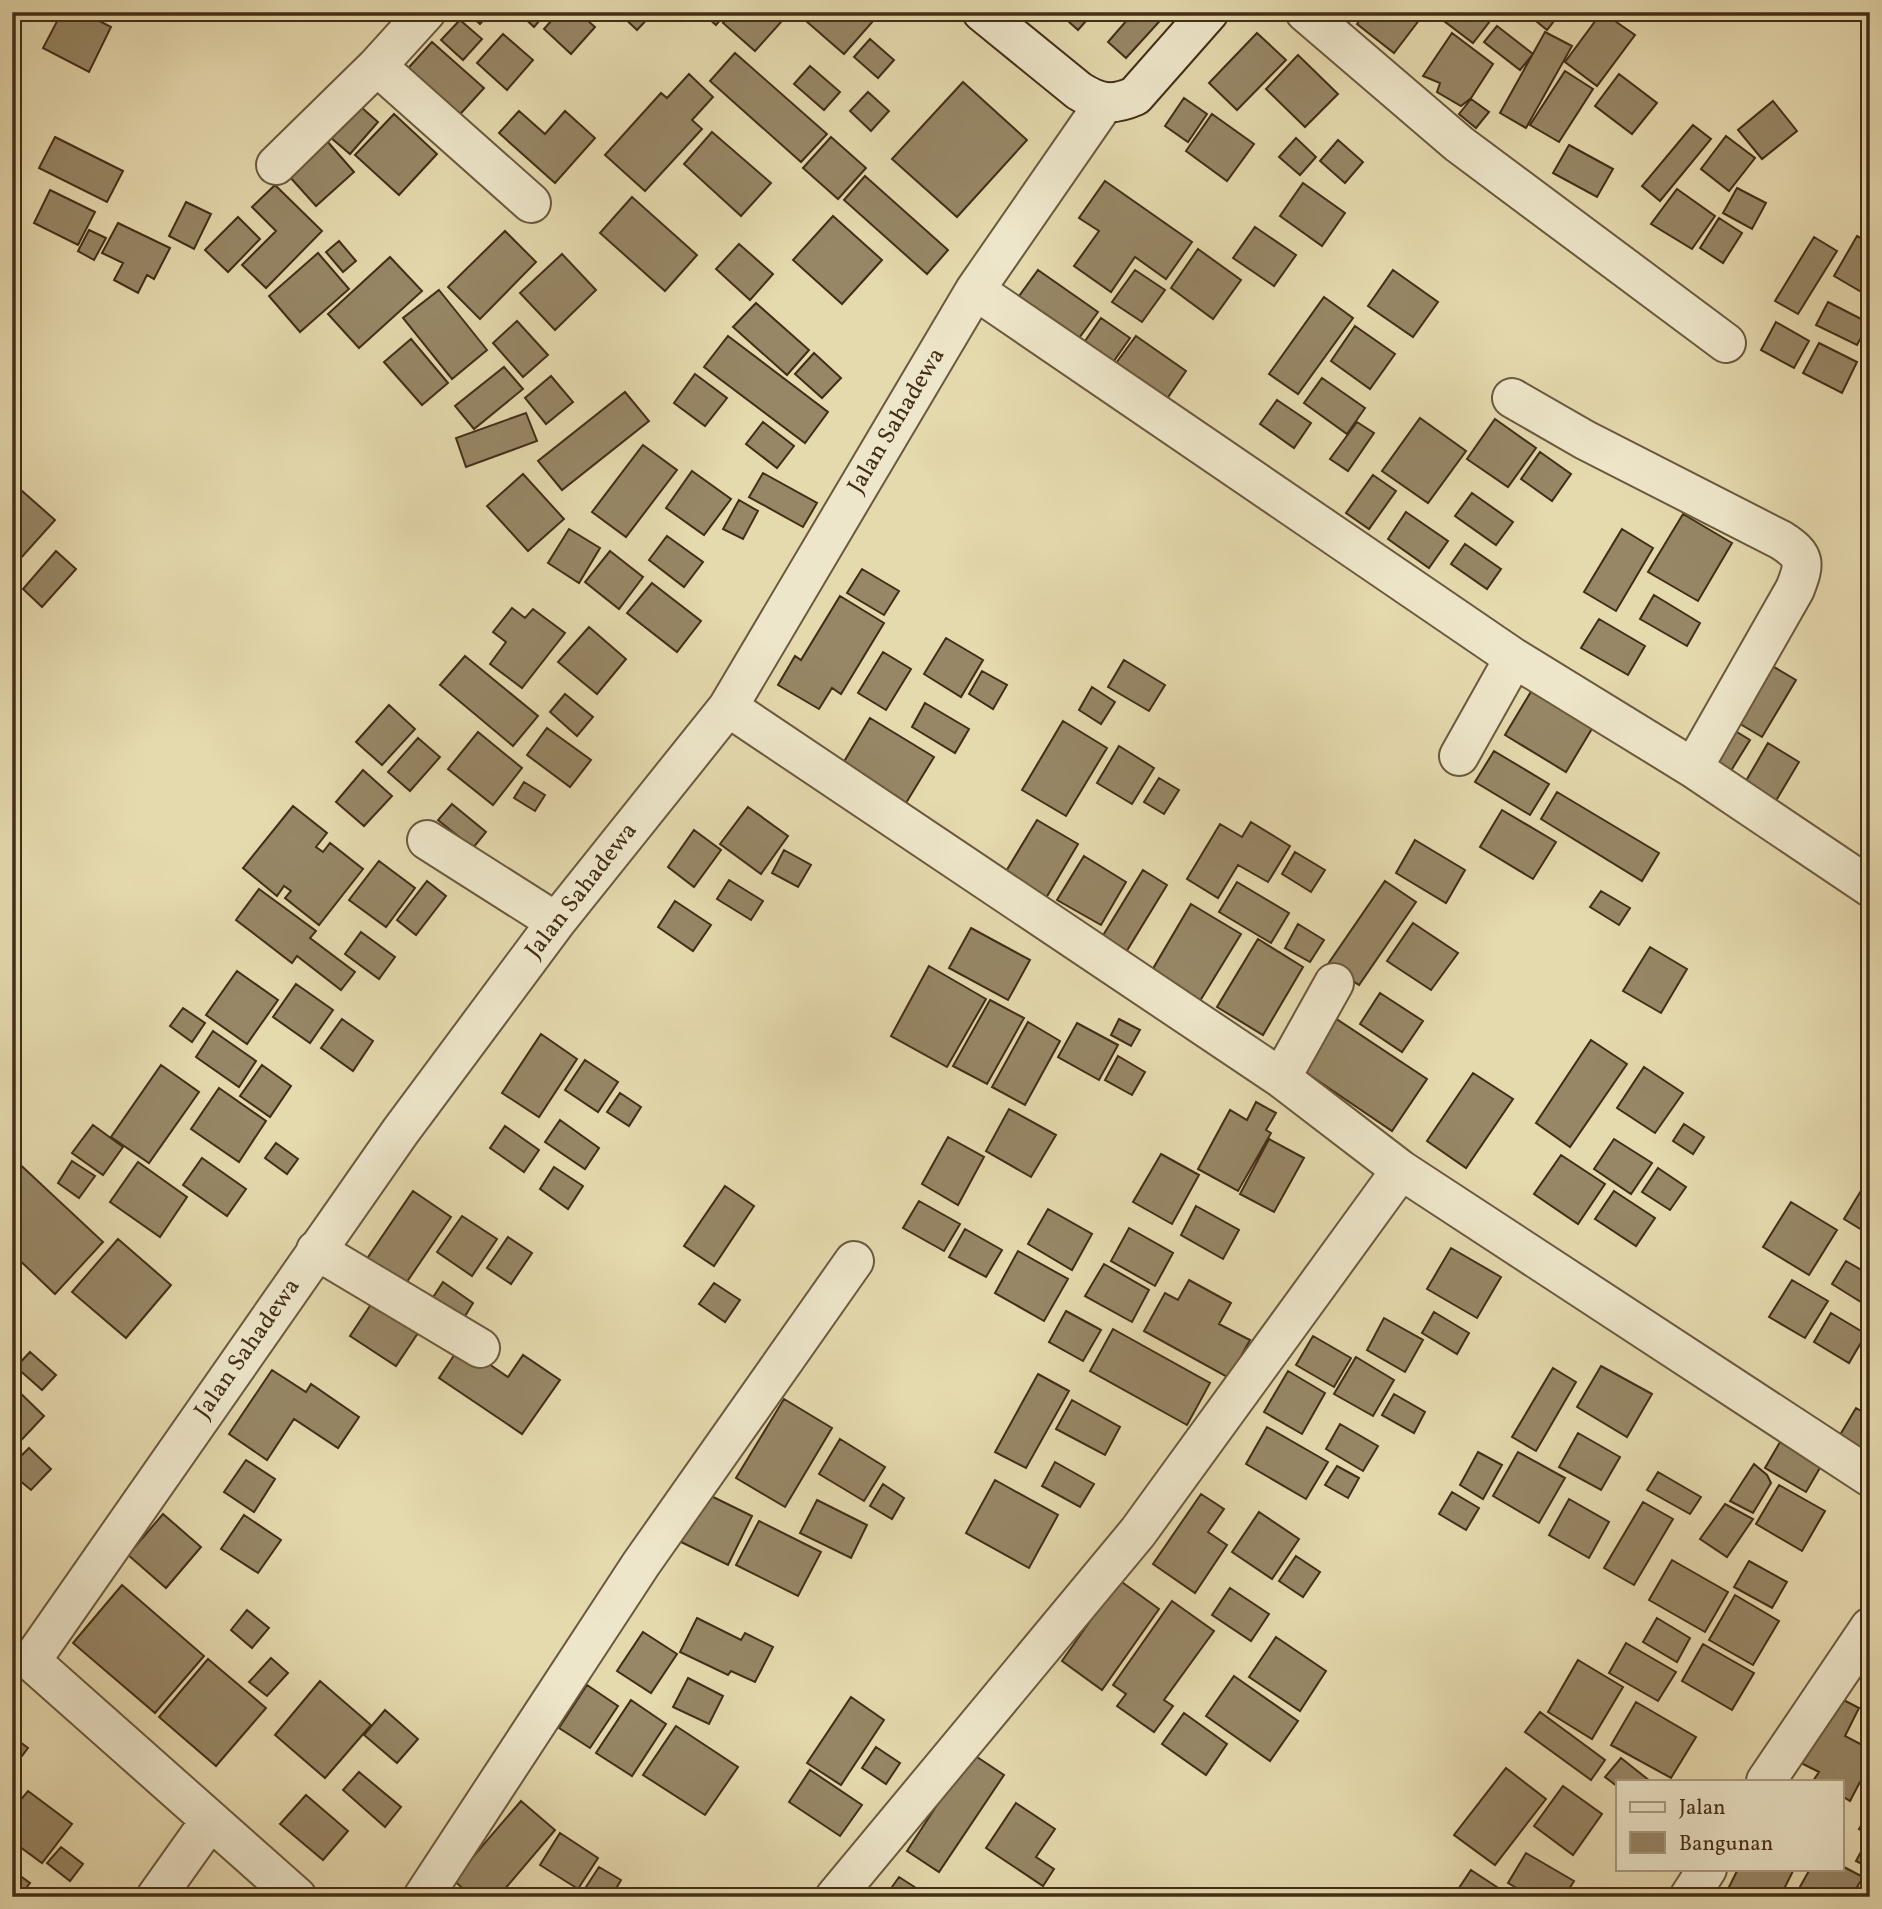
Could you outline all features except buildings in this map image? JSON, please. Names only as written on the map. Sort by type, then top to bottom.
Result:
[{"type":"street","points":[[276,165],[377,66],[426,12]]},
{"type":"street","points":[[982,12],[1079,91],[1094,100],[1119,103],[1135,96],[1209,12]]},
{"type":"street","points":[[1306,12],[1459,144],[1726,343]]},
{"type":"street","points":[[377,66],[531,203]]},
{"type":"street","name":"Jalan Sahadewa","points":[[22,1662],[400,1132],[556,922],[728,707],[975,290],[1105,102]]},
{"type":"street","points":[[975,290],[1514,658],[1693,768],[1870,887]]},
{"type":"street","points":[[1512,398],[1585,440],[1781,540],[1802,557],[1802,571],[1795,590],[1693,768]]},
{"type":"street","points":[[1459,757],[1514,658]]},
{"type":"street","points":[[728,707],[1281,1078],[1401,1170],[1870,1477]]},
{"type":"street","points":[[427,840],[556,922]]},
{"type":"street","points":[[1281,1078],[1334,983]]},
{"type":"street","points":[[835,1897],[1138,1532],[1401,1170]]},
{"type":"street","points":[[316,1250],[480,1348]]},
{"type":"street","points":[[423,1897],[641,1564],[854,1261]]},
{"type":"street","points":[[1767,1780],[1870,1627]]},
{"type":"street","points":[[22,1662],[297,1897]]},
{"type":"street","points":[[156,1897],[211,1821]]},
{"type":"street","points":[[1689,1897],[1706,1870]]}]
